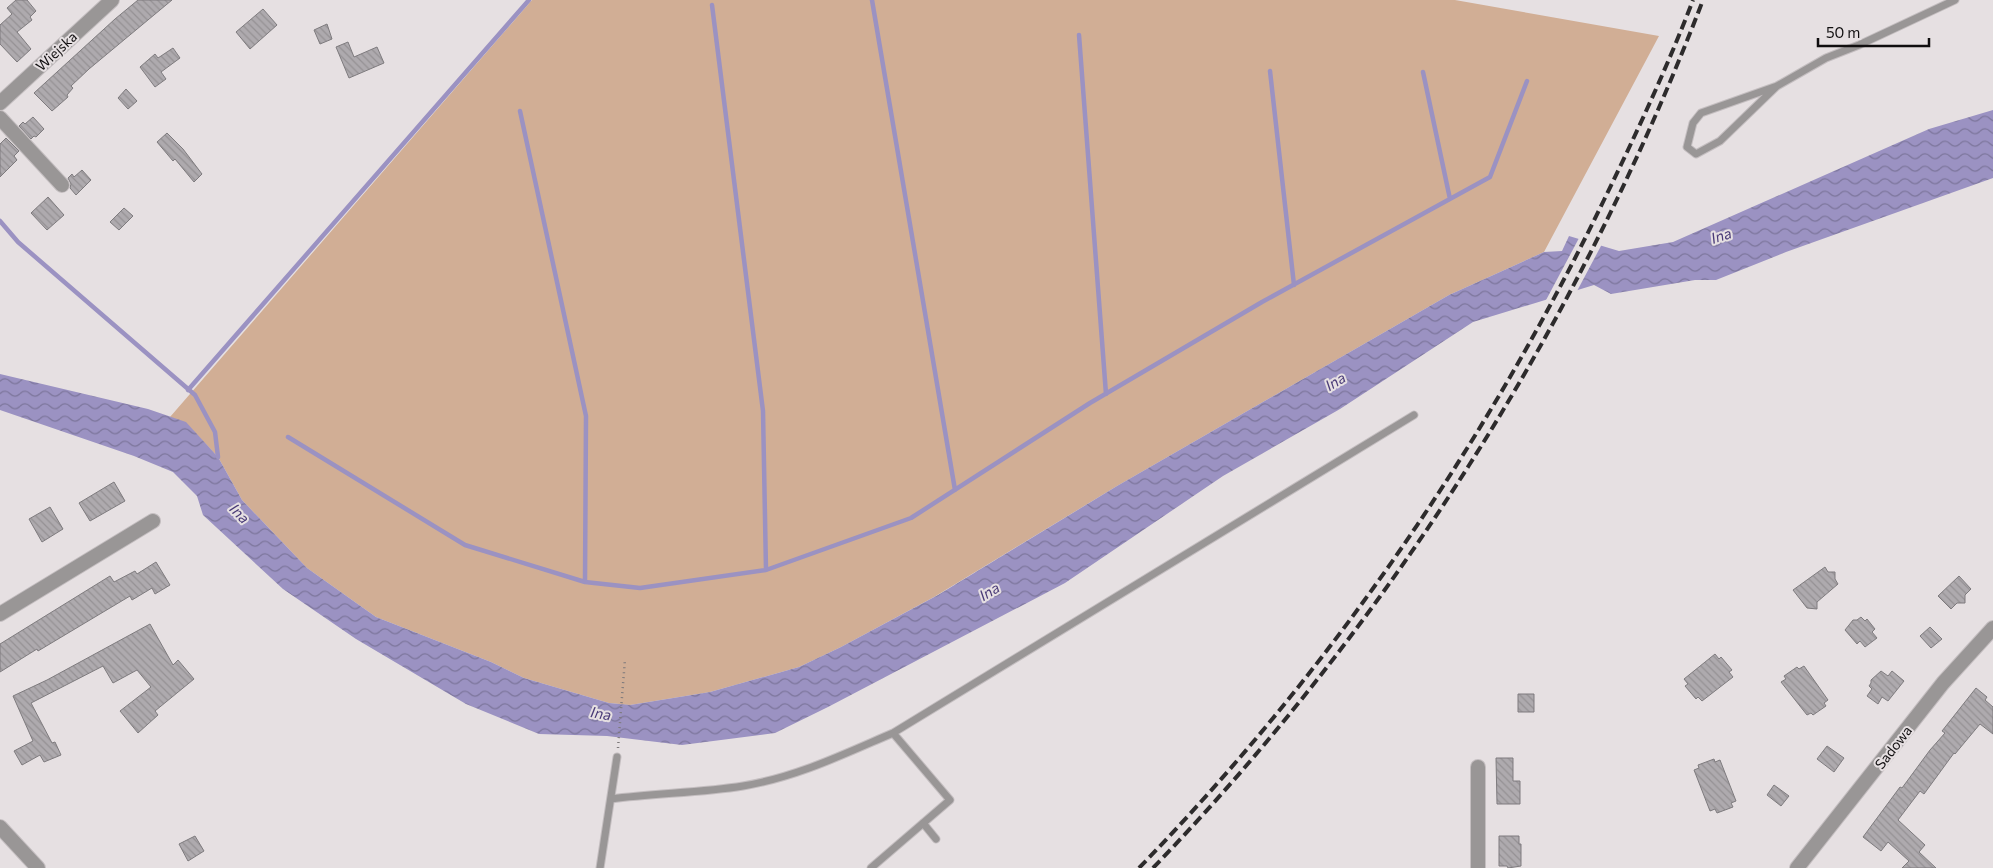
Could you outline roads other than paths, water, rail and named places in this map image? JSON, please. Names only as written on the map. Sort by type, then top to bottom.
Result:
[{"type":"street","name":"Wiejska","points":[[0,103],[112,0]]},
{"type":"street","points":[[0,118],[62,185]]},
{"type":"street","points":[[0,614],[153,521]]},
{"type":"street","name":"Sadowa","points":[[1797,868],[1943,683],[1993,628]]},
{"type":"street","points":[[1478,767],[1478,868]]},
{"type":"street","points":[[0,827],[38,868]]},
{"type":"lane","points":[[1777,86],[1720,141],[1696,154],[1687,147],[1693,123],[1701,113],[1777,86],[1826,58],[1859,45],[1955,0]]},
{"type":"lane","points":[[611,799],[744,786],[803,772],[893,732],[1414,415]]},
{"type":"lane","points":[[872,868],[950,800],[893,732]]},
{"type":"lane","points":[[600,868],[617,757]]},
{"type":"lane","points":[[923,823],[936,839]]},
{"type":"water","name":"Ina","points":[[1993,110],[1993,178],[1786,252],[1716,280],[1695,280],[1611,294],[1594,285],[1473,322],[1340,409],[1223,476],[1065,583],[775,733],[682,745],[607,736],[539,734],[466,704],[356,639],[283,589],[203,515],[197,496],[173,472],[134,456],[0,410],[0,374],[148,409],[186,422],[218,457],[242,500],[307,568],[376,617],[491,662],[524,678],[609,703],[630,705],[710,692],[799,667],[841,647],[938,595],[1117,486],[1449,295],[1544,252],[1562,251],[1569,236],[1619,251],[1673,242],[1929,129]]},
{"type":"waterway","points":[[188,390],[529,0]]},
{"type":"waterway","points":[[872,0],[955,490]]},
{"type":"waterway","points":[[712,5],[763,411],[766,570]]},
{"type":"waterway","points":[[1079,35],[1106,394]]},
{"type":"waterway","points":[[1270,71],[1294,285]]},
{"type":"waterway","points":[[1423,72],[1450,199]]},
{"type":"waterway","points":[[288,437],[465,545],[585,582],[640,588],[766,570],[911,518],[1090,403],[1262,302],[1490,177],[1527,81]]},
{"type":"waterway","points":[[520,111],[586,416],[585,582]]},
{"type":"waterway","points":[[0,221],[18,242],[195,395],[215,432],[218,457]]},
{"type":"railway","points":[[1139,868],[1209,793],[1276,715],[1339,635],[1455,468],[1508,380],[1558,291],[1639,126],[1673,51],[1693,0]]},
{"type":"railway","points":[[1153,868],[1240,773],[1322,673],[1400,569],[1472,461],[1538,350],[1599,236],[1654,119],[1703,0]]}]
